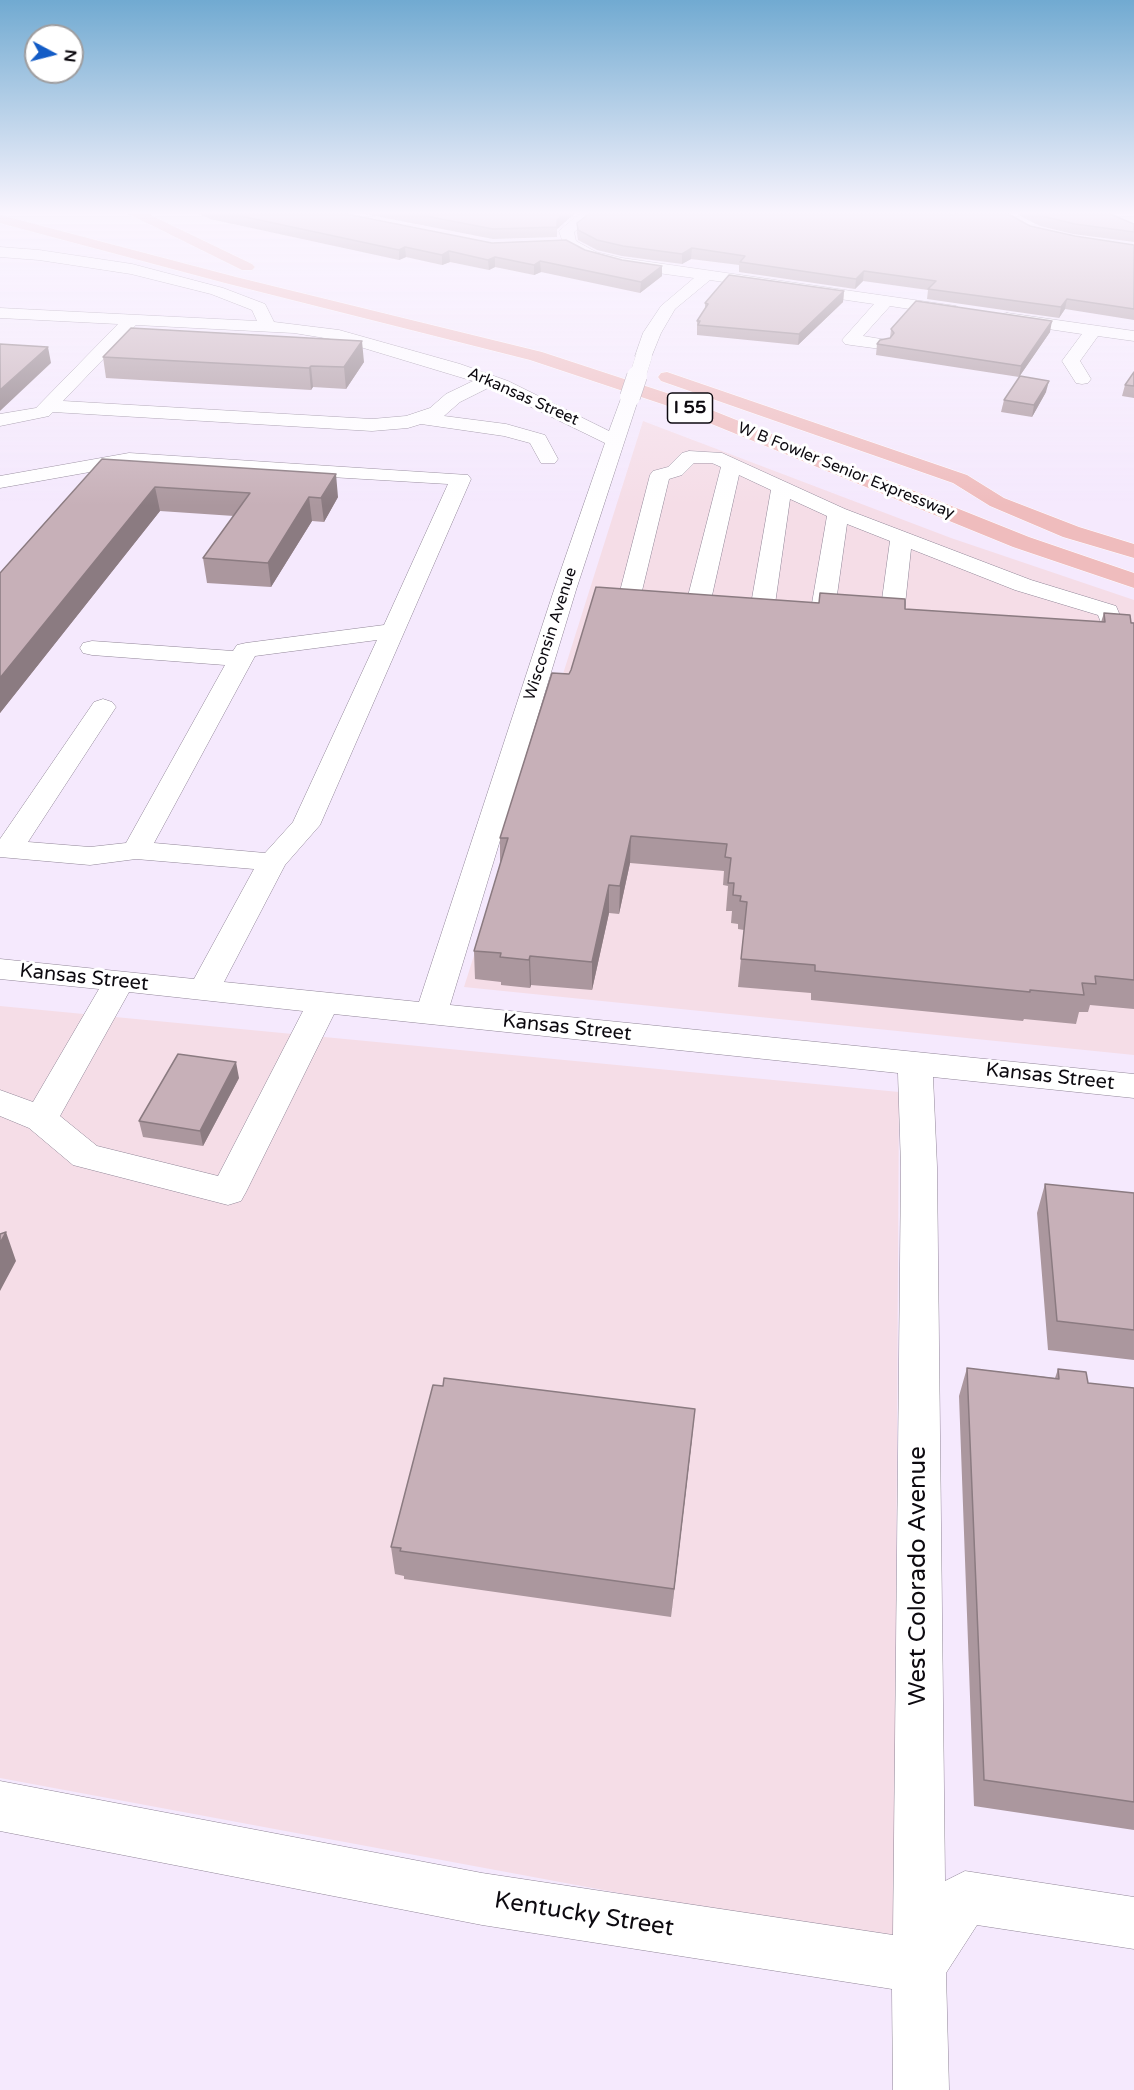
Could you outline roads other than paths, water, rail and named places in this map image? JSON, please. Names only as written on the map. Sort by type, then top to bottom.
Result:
[{"type":"highway","name":"W B Fowler Senior Expressway","points":[[353,311],[546,359],[672,400],[1021,542],[1134,581]]},
{"type":"highway","points":[[509,331],[555,344]]},
{"type":"highway","name":"W B Fowler Senior Expressway","points":[[622,362],[960,479],[997,502],[1071,532],[1134,551]]},
{"type":"highway","points":[[960,479],[1057,513],[1134,533]]},
{"type":"street","points":[[159,321],[171,311]]},
{"type":"street","points":[[261,311],[268,326]]},
{"type":"street","name":"Wisconsin Avenue","points":[[431,1015],[729,602],[615,441],[651,333],[666,311]]},
{"type":"street","points":[[877,311],[851,340],[880,344]]},
{"type":"street","points":[[950,311],[967,313]]},
{"type":"street","name":"Arkansas Street","points":[[0,313],[268,326],[339,334],[489,380],[559,411],[615,441]]},
{"type":"street","points":[[990,316],[1134,336]]},
{"type":"street","points":[[0,420],[42,412],[130,320]]},
{"type":"street","points":[[1082,379],[1071,362],[1094,330]]},
{"type":"street","points":[[48,406],[372,425],[408,422],[437,412],[453,398],[489,380]]},
{"type":"street","points":[[418,418],[506,430],[538,439],[548,459]]},
{"type":"street","points":[[729,602],[660,475],[675,471],[689,457],[715,457],[838,513],[1023,585],[1108,611],[1124,630]]},
{"type":"street","points":[[0,482],[129,459],[461,479],[306,825],[272,862],[204,990]]},
{"type":"street","points":[[729,602],[731,465]]},
{"type":"street","points":[[729,602],[782,487]]},
{"type":"street","points":[[729,602],[838,513]]},
{"type":"street","points":[[729,602],[901,537]]},
{"type":"street","points":[[729,602],[915,615]]},
{"type":"street","points":[[1090,628],[1124,630]]},
{"type":"street","points":[[136,850],[246,650],[393,631]]},
{"type":"street","points":[[92,648],[241,659]]},
{"type":"street","points":[[103,707],[5,848],[90,856],[136,850],[272,862]]},
{"type":"street","name":"Kansas Street","points":[[0,969],[1134,1086]]},
{"type":"street","points":[[41,1119],[119,982]]},
{"type":"street","points":[[0,1102],[41,1119],[86,1156],[228,1192],[322,1003]]},
{"type":"street","name":"West Colorado Avenue","points":[[913,1062],[919,1167],[921,2090]]},
{"type":"street","name":"Kentucky Street","points":[[0,1806],[482,1899],[919,1966]]},
{"type":"street","points":[[919,1966],[965,1897],[1134,1923]]}]
